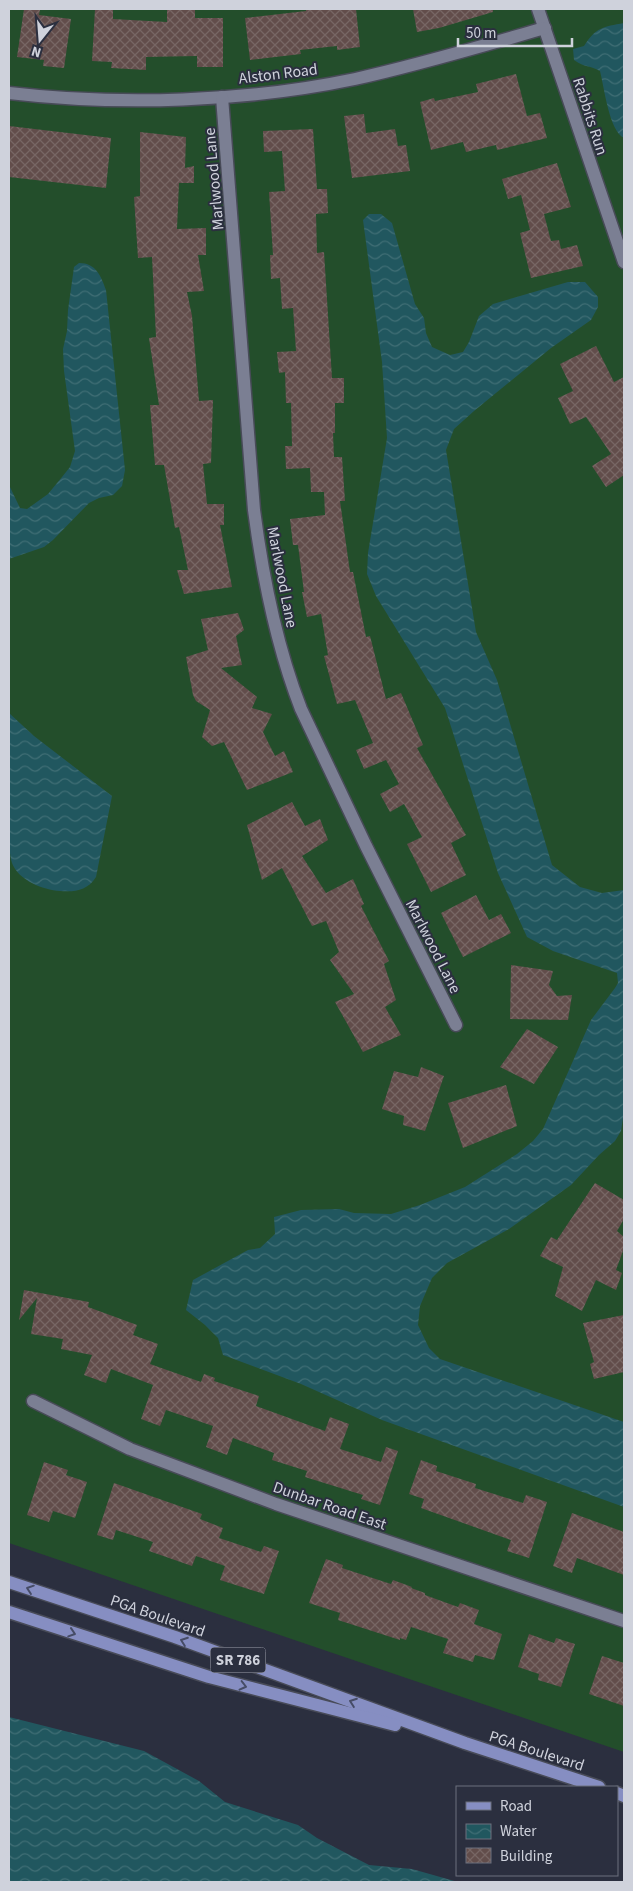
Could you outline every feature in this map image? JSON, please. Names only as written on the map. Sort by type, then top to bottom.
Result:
[{"type":"main road","name":"PGA Boulevard","points":[[9,1582],[175,1638],[465,1743],[596,1786]]},
{"type":"main road","name":"PGA Boulevard","points":[[9,1612],[209,1678],[465,1743]]},
{"type":"street","name":"Rabbits Run","points":[[538,9],[624,262]]},
{"type":"street","name":"Alston Road","points":[[9,93],[81,100],[117,100],[222,96],[301,88],[354,79],[456,54],[545,28]]},
{"type":"street","name":"Marlwood Lane","points":[[222,96],[254,510],[260,560],[272,616],[301,709],[366,846],[456,1025]]},
{"type":"street","name":"Dunbar Road East","points":[[33,1401],[130,1449],[248,1493],[624,1621]]},
{"type":"shaded area","points":[[9,9],[624,9],[624,1752],[9,1543]]},
{"type":"water","points":[[624,23],[624,138],[614,127],[600,71],[574,60],[573,49],[584,46],[596,31]]},
{"type":"water","points":[[369,214],[381,214],[392,223],[415,304],[424,318],[426,333],[432,347],[450,355],[463,352],[479,316],[493,304],[568,282],[585,282],[598,297],[598,307],[591,320],[551,348],[474,411],[454,429],[446,450],[476,632],[497,680],[552,865],[580,887],[602,893],[624,890],[624,1112],[621,1131],[615,1141],[571,1185],[509,1229],[447,1263],[432,1278],[420,1306],[418,1325],[429,1348],[440,1359],[624,1422],[624,1507],[382,1420],[301,1384],[223,1355],[218,1338],[186,1310],[193,1280],[248,1250],[260,1248],[275,1234],[274,1217],[301,1210],[339,1209],[354,1213],[391,1214],[465,1187],[517,1154],[533,1141],[543,1129],[591,1020],[618,983],[617,973],[553,951],[527,937],[498,873],[445,708],[376,596],[367,574],[368,553],[387,438],[382,362],[363,220]]},
{"type":"water","points":[[79,263],[90,265],[97,271],[106,290],[125,470],[122,486],[113,495],[99,498],[89,503],[44,547],[9,559],[9,485],[20,508],[27,509],[48,494],[70,467],[75,451],[64,371],[63,349],[67,331],[74,267]]},
{"type":"water","points":[[9,713],[34,736],[112,796],[96,877],[85,888],[76,891],[65,891],[39,886],[25,879],[12,863],[9,842]]},
{"type":"water","points":[[9,1717],[144,1751],[199,1781],[225,1802],[298,1825],[317,1838],[369,1865],[412,1869],[458,1882],[9,1882]]},
{"type":"building","points":[[24,9],[40,10],[39,15],[71,19],[64,68],[43,66],[44,60],[17,57]]},
{"type":"building","points":[[95,9],[113,9],[113,19],[167,22],[167,9],[195,9],[195,18],[223,18],[223,67],[197,67],[197,56],[146,57],[146,70],[111,68],[112,62],[92,61]]},
{"type":"building","points":[[306,9],[356,9],[360,47],[337,50],[337,46],[300,50],[301,54],[250,60],[245,18],[306,11]]},
{"type":"building","points":[[413,9],[493,9],[493,12],[439,28],[417,32]]},
{"type":"building","points":[[516,74],[527,116],[540,113],[547,138],[497,150],[496,145],[466,152],[463,142],[431,150],[420,102],[434,98],[435,101],[478,92],[476,84]]},
{"type":"building","points":[[364,114],[366,133],[395,129],[398,146],[406,145],[410,171],[352,178],[344,116]]},
{"type":"building","points":[[9,126],[111,138],[106,188],[9,177]]},
{"type":"building","points":[[313,129],[317,189],[327,189],[328,213],[316,214],[317,253],[324,252],[332,378],[344,378],[344,403],[335,403],[335,433],[333,433],[334,457],[342,457],[345,501],[340,501],[350,572],[353,572],[366,637],[370,636],[386,699],[401,693],[423,745],[417,748],[466,835],[451,843],[466,875],[431,892],[407,844],[422,837],[404,804],[390,812],[380,794],[399,784],[386,760],[364,769],[356,750],[373,743],[355,700],[337,704],[324,656],[328,655],[321,614],[307,617],[302,592],[304,592],[298,545],[293,545],[290,519],[325,515],[324,492],[311,492],[310,468],[286,469],[285,446],[292,446],[291,403],[286,403],[285,372],[279,373],[277,352],[296,351],[293,308],[282,309],[280,278],[271,279],[270,255],[273,255],[269,192],[285,191],[282,151],[264,152],[263,131]]},
{"type":"building","points":[[140,132],[186,137],[185,168],[194,166],[194,183],[179,183],[177,229],[206,228],[206,255],[198,255],[204,291],[187,292],[192,316],[199,401],[213,400],[211,463],[203,464],[207,504],[224,504],[224,525],[220,525],[232,587],[184,594],[177,570],[188,570],[179,527],[175,528],[164,465],[155,465],[150,405],[159,405],[149,338],[156,337],[152,257],[138,258],[134,197],[140,196]]},
{"type":"building","points":[[557,163],[571,207],[544,214],[551,241],[559,240],[561,249],[577,245],[583,266],[531,278],[520,233],[530,230],[521,195],[508,199],[502,179]]},
{"type":"building","points":[[596,346],[614,382],[624,377],[624,475],[606,487],[592,466],[611,454],[586,417],[570,424],[558,398],[573,391],[560,364]]},
{"type":"building","points":[[238,613],[244,630],[236,636],[242,665],[221,668],[257,697],[252,708],[272,714],[263,732],[275,756],[284,751],[293,772],[247,790],[224,742],[212,746],[202,737],[210,710],[196,701],[193,695],[186,657],[208,650],[201,619]]},
{"type":"building","points":[[292,802],[305,826],[320,819],[328,840],[302,856],[326,893],[353,879],[364,904],[361,906],[389,961],[384,964],[396,1000],[385,1007],[401,1035],[363,1052],[335,1002],[354,994],[330,960],[339,952],[326,921],[312,926],[282,868],[262,880],[247,825]]},
{"type":"building","points":[[476,895],[489,920],[501,914],[511,933],[463,957],[441,913]]},
{"type":"building","points":[[511,965],[553,971],[549,985],[557,996],[572,995],[568,1020],[510,1019]]},
{"type":"building","points":[[527,1029],[558,1047],[534,1084],[500,1067]]},
{"type":"building","points":[[421,1067],[444,1076],[425,1131],[403,1125],[404,1116],[382,1109],[394,1071],[418,1077]]},
{"type":"building","points":[[506,1085],[517,1126],[463,1148],[448,1103]]},
{"type":"building","points":[[595,1183],[624,1200],[624,1219],[617,1231],[624,1237],[624,1248],[616,1270],[622,1273],[616,1290],[596,1280],[582,1311],[555,1296],[563,1267],[540,1256],[551,1237],[557,1240]]},
{"type":"building","points":[[24,1290],[89,1302],[88,1307],[137,1325],[133,1335],[158,1344],[150,1364],[201,1382],[204,1374],[215,1378],[214,1381],[259,1396],[256,1406],[325,1431],[330,1417],[349,1424],[340,1449],[381,1462],[386,1447],[398,1451],[380,1505],[361,1499],[363,1495],[305,1477],[307,1471],[272,1460],[274,1453],[233,1438],[227,1455],[206,1447],[213,1426],[166,1410],[160,1426],[141,1419],[153,1385],[111,1369],[106,1383],[84,1375],[92,1355],[61,1349],[63,1339],[31,1334],[37,1298],[19,1320]]},
{"type":"building","points":[[624,1315],[624,1372],[594,1379],[590,1364],[594,1362],[583,1323]]},
{"type":"building","points":[[421,1460],[437,1466],[436,1471],[476,1484],[475,1488],[523,1503],[526,1495],[547,1502],[529,1558],[507,1551],[511,1540],[421,1508],[424,1499],[409,1494]]},
{"type":"building","points":[[44,1462],[68,1470],[66,1475],[87,1482],[75,1518],[53,1511],[49,1522],[27,1515]]},
{"type":"building","points":[[114,1483],[202,1514],[200,1519],[223,1528],[219,1538],[261,1552],[264,1546],[279,1551],[264,1594],[220,1580],[225,1566],[196,1556],[192,1566],[149,1551],[153,1542],[116,1530],[113,1540],[97,1535]]},
{"type":"building","points":[[572,1513],[624,1532],[624,1575],[577,1558],[572,1573],[553,1566]]},
{"type":"building","points":[[326,1559],[343,1565],[342,1568],[391,1584],[393,1580],[425,1593],[425,1595],[458,1607],[460,1603],[479,1610],[474,1624],[502,1634],[494,1660],[475,1655],[473,1662],[443,1653],[448,1639],[411,1627],[406,1640],[400,1638],[400,1640],[338,1620],[340,1613],[309,1603]]},
{"type":"building","points":[[529,1634],[554,1643],[556,1638],[575,1644],[561,1687],[538,1680],[539,1674],[518,1667]]},
{"type":"building","points":[[602,1656],[624,1663],[624,1706],[589,1694]]}]
